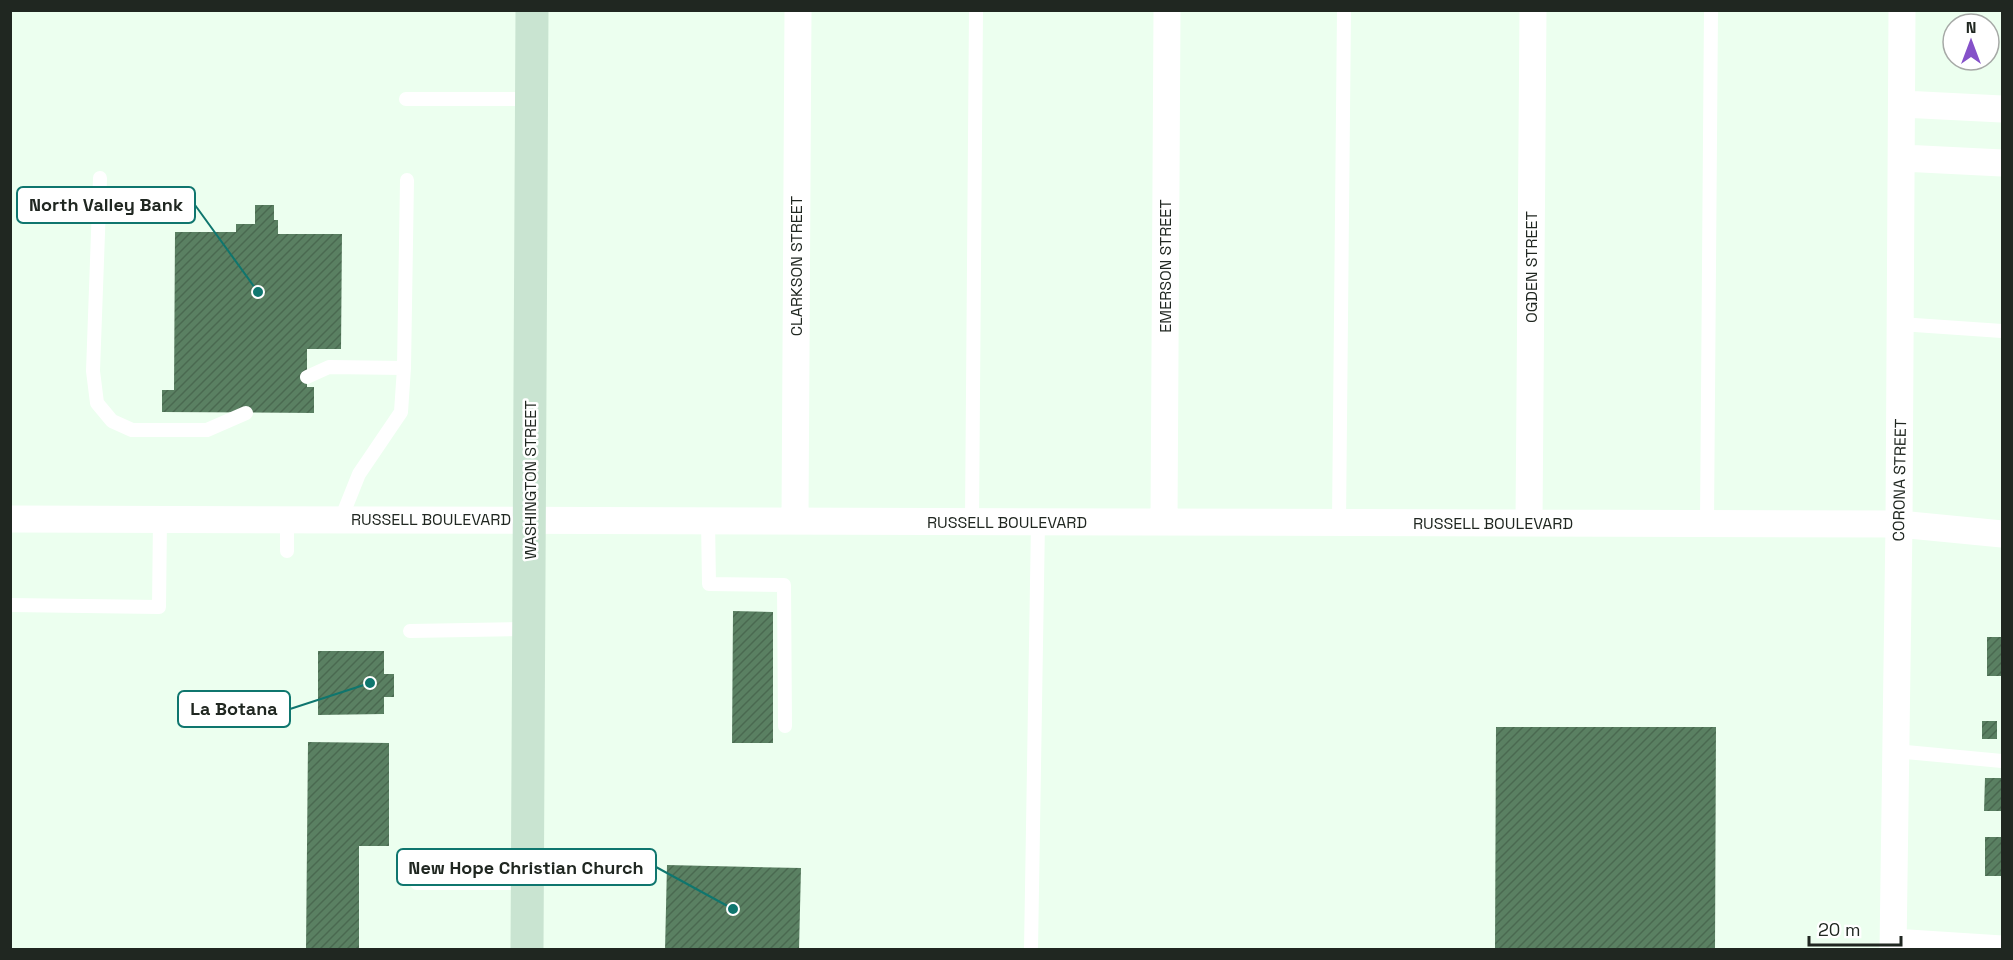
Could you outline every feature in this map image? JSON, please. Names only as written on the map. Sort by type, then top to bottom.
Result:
[{"type":"main road","name":"WASHINGTON STREET","points":[[527,950],[532,10]]},
{"type":"street","name":"CLARKSON STREET","points":[[795,521],[798,10]]},
{"type":"street","name":"EMERSON STREET","points":[[1164,522],[1167,10]]},
{"type":"street","name":"OGDEN STREET","points":[[1529,523],[1533,10]]},
{"type":"street","name":"CORONA STREET","points":[[1893,946],[1899,524],[1902,10]]},
{"type":"street","points":[[1902,104],[2002,109]]},
{"type":"street","points":[[1902,158],[2002,163]]},
{"type":"street","name":"RUSSELL BOULEVARD","points":[[10,519],[1899,524],[2002,534]]},
{"type":"street","points":[[1893,946],[2002,949]]},
{"type":"lane","points":[[972,521],[976,10]]},
{"type":"lane","points":[[1339,523],[1344,10]]},
{"type":"lane","points":[[1707,524],[1711,10]]},
{"type":"lane","points":[[406,99],[532,99]]},
{"type":"lane","points":[[100,178],[93,371],[97,404],[112,421],[132,430],[207,430],[246,413]]},
{"type":"lane","points":[[341,519],[359,474],[401,412],[404,368],[406,180]]},
{"type":"lane","points":[[1900,324],[2002,331]]},
{"type":"lane","points":[[307,377],[329,367],[404,368]]},
{"type":"lane","points":[[10,605],[159,607],[160,519]]},
{"type":"lane","points":[[287,519],[287,551]]},
{"type":"lane","points":[[708,520],[709,584],[784,585],[786,726]]},
{"type":"lane","points":[[1031,950],[1038,522]]},
{"type":"lane","points":[[410,631],[530,629]]},
{"type":"lane","points":[[1895,751],[2002,761]]},
{"type":"lane","points":[[417,883],[528,883]]},
{"type":"building","points":[[255,205],[274,205],[274,220],[278,220],[278,234],[342,234],[341,349],[307,349],[307,387],[314,387],[314,413],[162,412],[162,390],[174,390],[175,232],[236,232],[236,224],[255,224]]},
{"type":"building","points":[[733,611],[773,612],[773,743],[732,743]]},
{"type":"building","points":[[1987,637],[2002,637],[2002,676],[1987,676]]},
{"type":"building","points":[[318,651],[384,651],[384,674],[394,674],[394,697],[384,697],[384,714],[318,715]]},
{"type":"building","points":[[1982,721],[1997,721],[1997,739],[1982,739]]},
{"type":"building","points":[[1496,727],[1716,727],[1715,950],[1495,950]]},
{"type":"building","points":[[308,742],[389,743],[389,846],[359,846],[359,950],[306,950]]},
{"type":"building","points":[[1985,778],[2002,778],[2002,811],[1984,811]]},
{"type":"building","points":[[1985,837],[2002,837],[2002,876],[1985,876]]},
{"type":"building","points":[[667,865],[801,868],[799,950],[665,950]]},
{"type":"place","name":"North Valley Bank","points":[[258,292]]},
{"type":"place","name":"La Botana","points":[[370,683]]},
{"type":"place","name":"New Hope Christian Church","points":[[733,909]]}]
